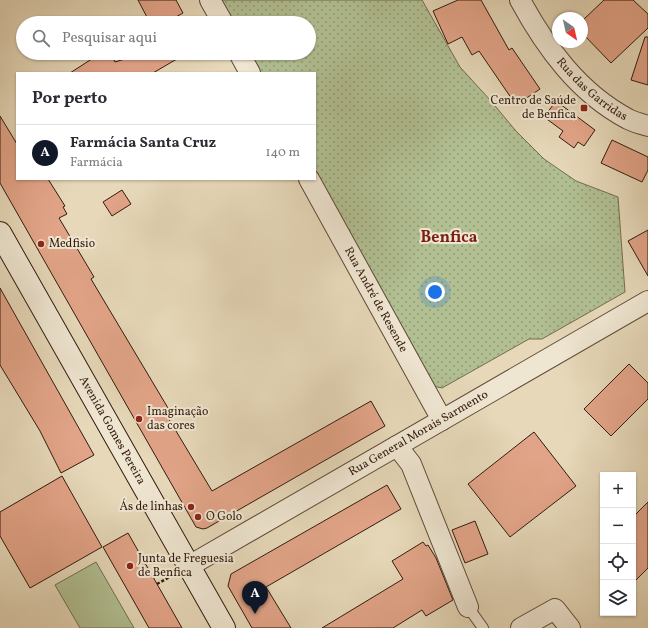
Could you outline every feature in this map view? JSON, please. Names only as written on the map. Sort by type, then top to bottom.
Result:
[{"type":"street","points":[[210,0],[219,16]]},
{"type":"street","name":"Rua das Garridas","points":[[520,0],[531,20],[555,55],[572,76],[593,96],[628,119],[648,126]]},
{"type":"street","points":[[243,60],[249,72]]},
{"type":"street","name":"Rua André de Resende","points":[[310,180],[442,420]]},
{"type":"street","name":"Avenida Gomes Pereira","points":[[0,233],[224,628]]},
{"type":"street","name":"Rua General Morais Sarmento","points":[[189,566],[648,301]]},
{"type":"street","points":[[397,446],[411,464],[468,606]]},
{"type":"street","points":[[521,628],[556,609],[570,628]]},
{"type":"lane","points":[[468,606],[483,628]]},
{"type":"green space","points":[[221,0],[422,0],[460,67],[516,131],[544,159],[576,181],[618,197],[625,292],[542,339],[529,339],[442,388],[433,386],[316,173],[316,72],[260,72],[254,60],[316,60],[316,16],[229,16]]},
{"type":"green space","points":[[96,562],[134,628],[80,628],[55,585]]},
{"type":"building","points":[[138,0],[176,0],[183,13],[178,16],[146,16]]},
{"type":"building","points":[[458,0],[481,0],[509,50],[512,48],[540,89],[516,105],[479,51],[472,55],[462,37],[448,44],[433,11]]},
{"type":"building","points":[[604,0],[633,0],[648,14],[648,28],[611,63],[588,39],[588,15]]},
{"type":"building","points":[[645,37],[648,37],[648,85],[631,80]]},
{"type":"building","points":[[90,60],[114,60],[115,62],[121,60],[175,60],[155,72],[72,72]]},
{"type":"building","points":[[556,101],[595,130],[584,146],[578,142],[574,148],[559,137],[563,131],[544,117]]},
{"type":"building","points":[[0,116],[16,142],[16,180],[49,180],[65,206],[63,207],[67,214],[59,218],[94,277],[91,279],[168,408],[164,411],[212,491],[371,401],[385,426],[207,528],[203,529],[196,527],[0,183]]},
{"type":"building","points":[[612,140],[648,157],[648,170],[642,182],[601,163]]},
{"type":"building","points":[[122,190],[131,204],[112,216],[103,202]]},
{"type":"building","points":[[648,230],[648,276],[628,241]]},
{"type":"building","points":[[0,288],[94,455],[61,473],[40,431],[0,365]]},
{"type":"building","points":[[629,364],[648,383],[648,399],[611,436],[584,409]]},
{"type":"building","points":[[534,432],[576,486],[510,537],[468,484]]},
{"type":"building","points":[[62,476],[102,547],[30,588],[0,536],[0,512]]},
{"type":"building","points":[[387,485],[401,509],[266,587],[291,628],[252,628],[228,586],[231,574]]},
{"type":"building","points":[[648,502],[648,568],[636,580],[636,544],[636,514]]},
{"type":"building","points":[[475,521],[488,554],[465,563],[452,530]]},
{"type":"building","name":"Junta de Freguesia de Benfica","points":[[128,533],[182,628],[149,628],[103,547]]},
{"type":"building","points":[[423,542],[426,546],[428,545],[436,558],[453,600],[426,616],[422,610],[393,628],[322,628],[403,579],[392,561]]},
{"type":"place","name":"Centro de Saúde de Benfica","points":[[584,108]]},
{"type":"place","name":"Medfisio","points":[[41,244]]},
{"type":"place","name":"Imaginação das cores","points":[[139,419]]},
{"type":"place","name":"Ás de linhas","points":[[191,507]]},
{"type":"place","name":"O Golo","points":[[198,517]]},
{"type":"place","name":"Junta de Freguesia de Benfica","points":[[130,566]]},
{"type":"place","name":"Farmácia Santa Cruz","points":[[255,614]]},
{"type":"district","name":"Benfica","points":[[449,238]]}]
